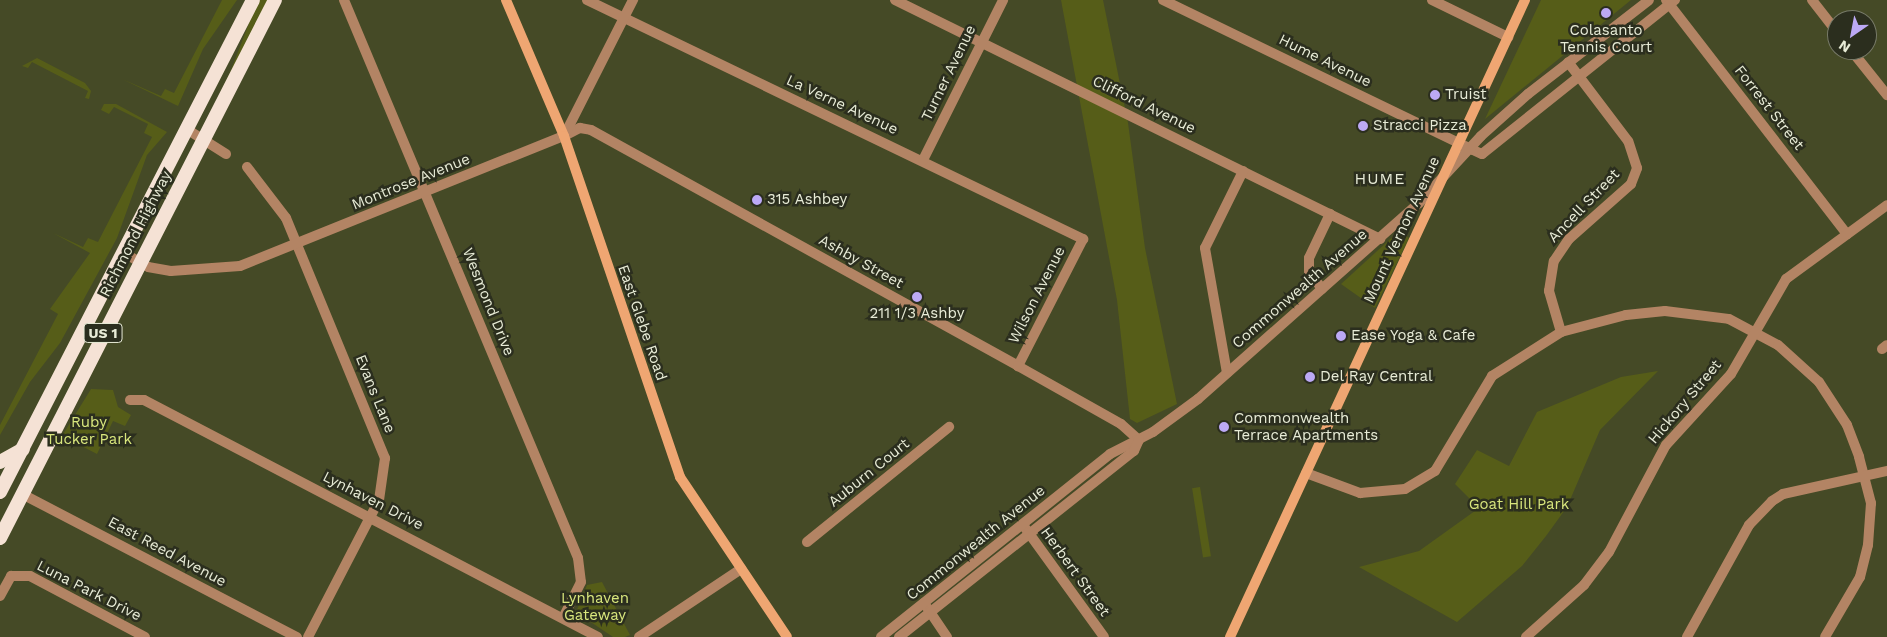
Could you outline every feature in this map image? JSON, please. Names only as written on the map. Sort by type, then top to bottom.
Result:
[{"type":"highway","name":"Richmond Highway","points":[[8,487],[24,448],[253,0]]},
{"type":"highway","name":"Richmond Highway","points":[[8,487],[139,263],[275,0]]},
{"type":"highway","points":[[0,462],[24,448]]},
{"type":"highway","points":[[3,533],[8,487]]},
{"type":"main road","name":"East Glebe Road","points":[[506,0],[564,136],[674,463],[741,569],[787,637]]},
{"type":"main road","name":"Mount Vernon Avenue","points":[[1230,637],[1525,0]]},
{"type":"street","name":"Wesmond Drive","points":[[344,0],[578,558],[581,582],[563,618]]},
{"type":"street","name":"La Verne Avenue","points":[[587,0],[923,160],[1083,239]]},
{"type":"street","points":[[564,136],[633,0]]},
{"type":"street","name":"Clifford Avenue","points":[[894,0],[1380,239]]},
{"type":"street","name":"Turner Avenue","points":[[923,160],[1003,0]]},
{"type":"street","points":[[1432,0],[1508,37]]},
{"type":"street","name":"Commonwealth Avenue","points":[[899,637],[1026,529],[1110,454],[1139,440],[1227,373],[1380,239],[1439,184],[1472,150],[1481,136],[1528,94],[1649,0]]},
{"type":"street","points":[[1812,0],[1827,19]]},
{"type":"street","name":"Hume Avenue","points":[[1166,1],[1472,150]]},
{"type":"street","points":[[1472,150],[1482,154],[1538,106],[1670,1]]},
{"type":"street","name":"Forrest Street","points":[[1670,1],[1847,234]]},
{"type":"street","points":[[1859,60],[1887,95]]},
{"type":"street","name":"Ancell Street","points":[[1561,332],[1549,291],[1554,261],[1569,239],[1630,184],[1637,168],[1628,141],[1568,62]]},
{"type":"street","points":[[1528,94],[1538,106]]},
{"type":"street","name":"Ashby Street","points":[[564,136],[580,128],[591,130],[1121,424],[1139,440]]},
{"type":"street","points":[[188,130],[226,154]]},
{"type":"street","name":"Montrose Avenue","points":[[124,253],[139,263],[171,271],[210,270],[248,264],[297,246],[564,136]]},
{"type":"street","name":"Evans Lane","points":[[247,167],[276,199],[385,458],[385,484],[308,637]]},
{"type":"street","points":[[1227,373],[1205,248],[1243,171]]},
{"type":"street","name":"Hickory Street","points":[[1526,637],[1584,585],[1609,552],[1666,445],[1731,374],[1786,279],[1887,205]]},
{"type":"street","points":[[1322,289],[1309,271],[1309,258],[1330,214]]},
{"type":"street","name":"Wilson Avenue","points":[[1018,366],[1083,239]]},
{"type":"street","points":[[1306,473],[1360,492],[1390,492],[1413,485],[1444,458],[1471,404],[1492,376],[1561,332],[1626,315],[1665,310],[1721,317],[1778,345],[1819,382],[1853,439],[1861,476],[1872,503],[1867,554],[1854,589],[1825,637]]},
{"type":"street","name":"Lynhaven Drive","points":[[130,400],[144,400],[370,516],[598,637]]},
{"type":"street","name":"Auburn Court","points":[[807,542],[949,428]]},
{"type":"street","points":[[1687,637],[1761,510],[1783,494],[1887,471]]},
{"type":"street","name":"East Reed Avenue","points":[[8,487],[297,637]]},
{"type":"street","name":"Commonwealth Avenue","points":[[881,637],[924,603],[1026,529]]},
{"type":"street","name":"Herbert Street","points":[[1026,529],[1104,637]]},
{"type":"street","points":[[638,637],[741,569]]},
{"type":"street","name":"Luna Park Drive","points":[[0,596],[11,576],[30,576],[145,637]]},
{"type":"street","points":[[924,603],[947,637]]},
{"type":"green space","points":[[222,0],[237,0],[203,49],[178,106],[122,79],[161,96],[165,89],[174,93]]},
{"type":"green space","points":[[258,0],[269,0],[218,97],[231,70]]},
{"type":"green space","points":[[1061,0],[1103,0],[1128,123],[1145,248],[1177,404],[1137,423],[1130,419],[1117,300]]},
{"type":"green space","points":[[1541,0],[1631,0],[1485,119]]},
{"type":"green space","points":[[37,58],[85,83],[91,91],[89,99],[85,98],[88,91],[32,62],[28,68],[22,66]]},
{"type":"green space","points":[[104,104],[116,104],[167,132],[147,155],[117,238],[60,343],[30,382],[0,435],[0,425],[58,314],[50,309],[90,253],[53,233],[83,247],[88,238],[98,242],[152,137],[144,133],[148,124],[114,107],[109,114],[101,110]]},
{"type":"green space","points":[[1399,231],[1409,238],[1375,308],[1341,284]]},
{"type":"green space","name":"Goat Hill Park","points":[[1658,371],[1600,430],[1567,507],[1522,566],[1457,622],[1359,567],[1419,551],[1479,508],[1455,484],[1477,450],[1509,466],[1537,412],[1621,377]]},
{"type":"green space","name":"Ruby Tucker Park","points":[[91,389],[113,390],[118,407],[131,415],[125,426],[113,421],[97,454],[62,436]]},
{"type":"green space","points":[[1200,487],[1211,556],[1203,557],[1192,488]]},
{"type":"green space","name":"Lynhaven Gateway","points":[[602,582],[630,635],[613,637],[576,612],[587,585]]},
{"type":"place","name":"Colasanto Tennis Court","points":[[1606,13]]},
{"type":"place","name":"Truist","points":[[1435,95]]},
{"type":"place","name":"Stracci Pizza","points":[[1363,126]]},
{"type":"place","name":"315 Ashbey","points":[[757,200]]},
{"type":"place","name":"211 1/3 Ashby","points":[[917,297]]},
{"type":"place","name":"Ease Yoga & Cafe","points":[[1341,336]]},
{"type":"place","name":"Del Ray Central","points":[[1310,377]]},
{"type":"place","name":"Commonwealth Terrace Apartments","points":[[1224,427]]},
{"type":"district","name":"HUME","points":[[1380,179]]}]
